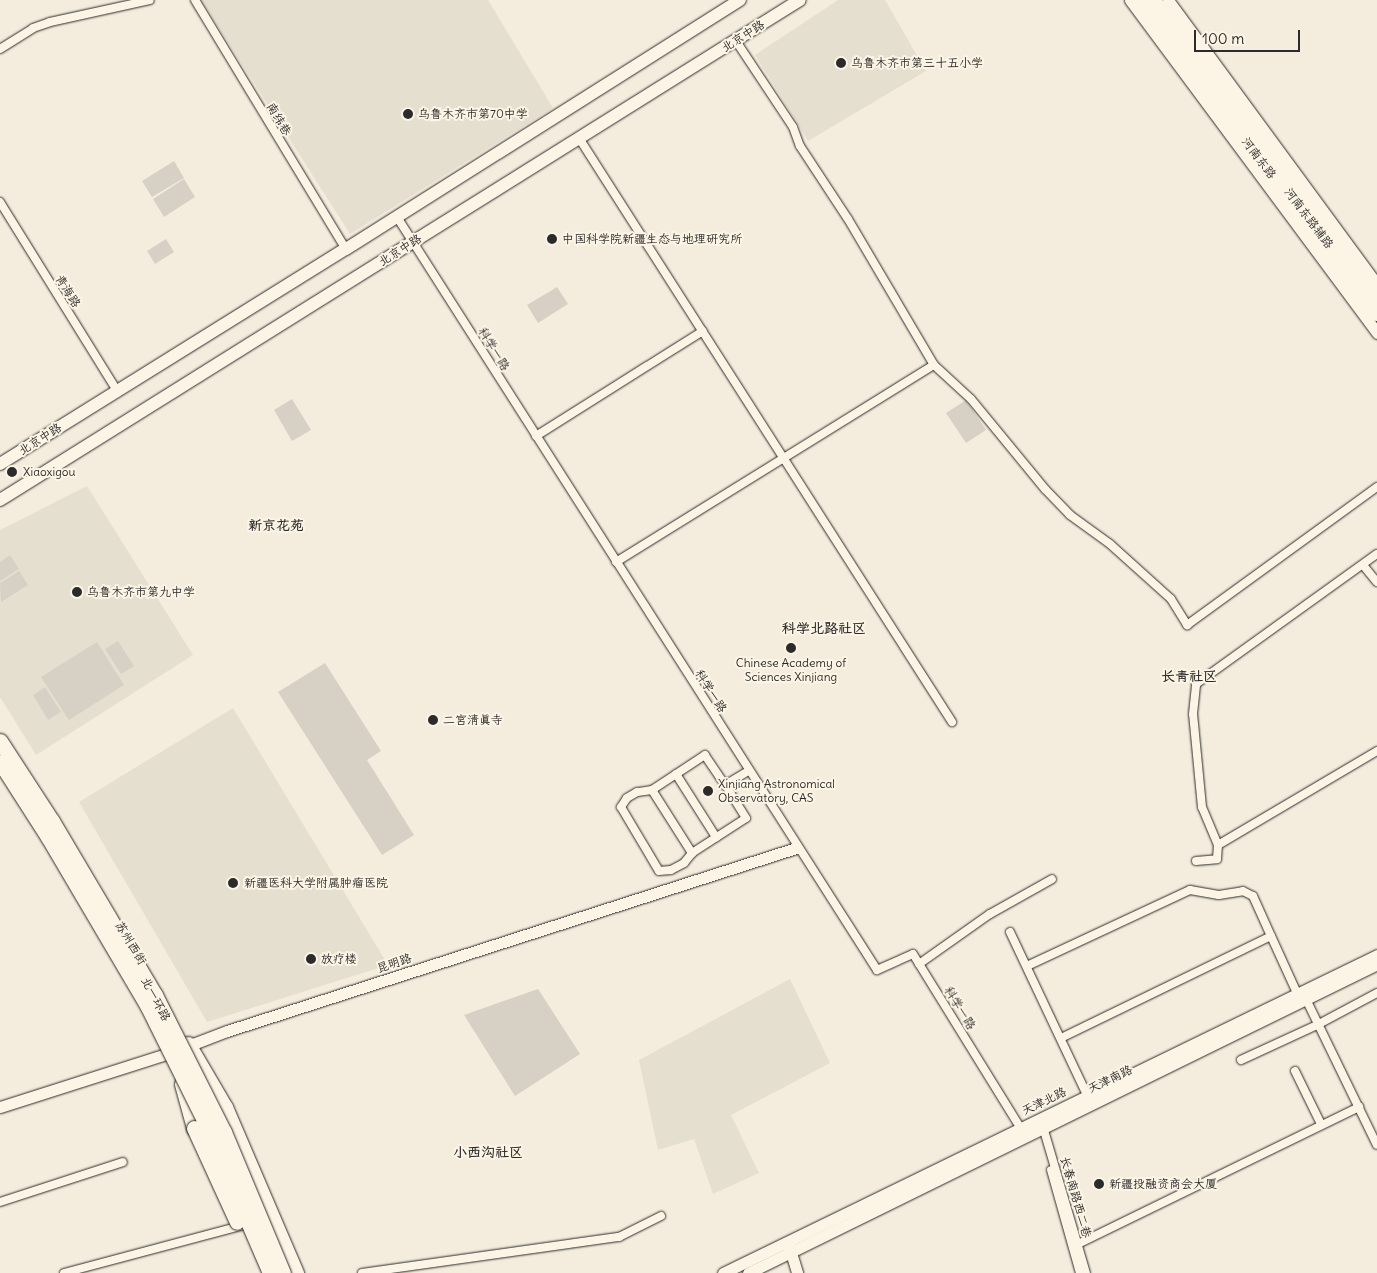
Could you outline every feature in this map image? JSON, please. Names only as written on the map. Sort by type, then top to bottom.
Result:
[{"type":"highway","name":"北一环路","points":[[0,741],[52,821],[155,995],[224,1132],[283,1273]]},
{"type":"highway","name":"北一环路","points":[[0,762],[48,837],[147,1004],[204,1122],[272,1273]]},
{"type":"highway","points":[[188,1044],[225,1107],[296,1273]]},
{"type":"highway","points":[[172,1052],[194,1128],[260,1273]]},
{"type":"main road","name":"北京中路","points":[[0,464],[346,249],[740,0]]},
{"type":"main road","name":"北京中路","points":[[0,500],[800,0]]},
{"type":"main road","name":"河南东路","points":[[1142,0],[1377,315]]},
{"type":"main road","name":"河南东路","points":[[1155,0],[1377,300]]},
{"type":"main road","name":"苏州西街","points":[[0,734],[82,861],[166,1002],[221,1109],[265,1207],[290,1273]]},
{"type":"main road","name":"苏州西街","points":[[0,772],[148,1008],[172,1052],[222,1151],[253,1222],[272,1273]]},
{"type":"street","points":[[0,49],[33,28],[50,22],[150,0]]},
{"type":"street","name":"南纬巷","points":[[195,0],[346,249]]},
{"type":"street","name":"河南东路辅路","points":[[1130,0],[1377,333]]},
{"type":"street","name":"河南东路辅路","points":[[1168,0],[1377,284]]},
{"type":"street","points":[[736,40],[793,127],[800,146],[848,219],[934,365],[971,400],[1051,496],[1070,515],[1110,544],[1171,599],[1187,625],[1377,487]]},
{"type":"street","points":[[579,138],[952,722]]},
{"type":"street","name":"青海路","points":[[0,202],[117,391]]},
{"type":"street","name":"科学一路","points":[[397,217],[796,848],[877,970],[913,954],[1020,1127]]},
{"type":"street","points":[[536,436],[703,331]]},
{"type":"street","points":[[616,562],[934,365]]},
{"type":"street","points":[[1196,860],[1217,859],[1218,845],[1202,806],[1203,798],[1193,714],[1196,684],[1377,554]]},
{"type":"street","points":[[1363,565],[1377,582]]},
{"type":"street","points":[[1218,845],[1377,751]]},
{"type":"street","points":[[705,755],[746,818],[692,853],[684,862],[671,870],[659,871],[621,807],[628,798],[637,792],[652,790],[676,774],[705,755]]},
{"type":"street","points":[[725,786],[748,770]]},
{"type":"street","points":[[676,774],[716,837]]},
{"type":"street","points":[[652,790],[692,853]]},
{"type":"street","name":"昆明路","points":[[0,1107],[172,1052],[188,1044],[796,848]]},
{"type":"street","points":[[919,964],[990,914],[1052,879]]},
{"type":"street","points":[[1027,966],[1190,890],[1219,895],[1243,890],[1253,896],[1271,936],[1377,1145]]},
{"type":"street","points":[[1010,932],[1087,1095]]},
{"type":"street","points":[[1061,1038],[1271,936]]},
{"type":"street","points":[[1301,996],[1377,955]]},
{"type":"street","name":"天津南路","points":[[748,1273],[789,1247],[936,1174],[1041,1128],[1111,1089],[1301,996],[1377,964]]},
{"type":"street","points":[[1241,1060],[1377,993]]},
{"type":"street","points":[[1295,1071],[1321,1124]]},
{"type":"street","name":"天津北路","points":[[936,1174],[1020,1127],[1087,1095],[1111,1089]]},
{"type":"street","points":[[1078,1244],[1358,1107]]},
{"type":"street","name":"长春南路西二巷","points":[[1041,1128],[1086,1273]]},
{"type":"street","name":"长春南路西二巷","points":[[1041,1128],[1080,1273]]},
{"type":"street","points":[[0,1202],[123,1162]]},
{"type":"street","points":[[362,1273],[619,1237],[661,1216]]},
{"type":"street","points":[[64,1273],[253,1222]]},
{"type":"street","points":[[723,1273],[789,1247],[797,1273]]},
{"type":"shaded area","name":"乌鲁木齐市第70中学","points":[[201,0],[488,0],[553,108],[350,234]]},
{"type":"shaded area","name":"乌鲁木齐市第三十五小学","points":[[838,0],[885,0],[926,71],[808,141],[755,55]]},
{"type":"shaded area","points":[[174,161],[184,178],[152,197],[142,181]]},
{"type":"shaded area","points":[[184,179],[195,197],[164,217],[153,199]]},
{"type":"shaded area","points":[[166,239],[174,252],[155,264],[147,251]]},
{"type":"shaded area","points":[[557,287],[568,304],[538,323],[527,305]]},
{"type":"shaded area","points":[[292,399],[311,430],[292,441],[274,410]]},
{"type":"shaded area","points":[[966,400],[986,430],[966,443],[946,413]]},
{"type":"shaded area","name":"乌鲁木齐市第九中学","points":[[87,486],[193,655],[36,755],[0,697],[0,530]]},
{"type":"shaded area","points":[[10,555],[19,569],[0,581],[0,562]]},
{"type":"shaded area","points":[[19,571],[28,585],[1,602],[0,583]]},
{"type":"shaded area","points":[[118,641],[134,666],[121,674],[105,649]]},
{"type":"shaded area","points":[[97,642],[124,685],[69,720],[41,677]]},
{"type":"shaded area","points":[[325,663],[381,751],[367,760],[414,835],[382,855],[278,692]]},
{"type":"shaded area","points":[[45,687],[61,712],[48,720],[33,695]]},
{"type":"shaded area","name":"新疆医科大学附属肿瘤医院","points":[[233,708],[388,965],[207,1022],[79,802]]},
{"type":"shaded area","points":[[790,979],[830,1063],[731,1115],[759,1173],[713,1194],[694,1139],[658,1150],[639,1060]]},
{"type":"shaded area","points":[[538,989],[580,1054],[515,1096],[464,1015]]},
{"type":"place","name":"乌鲁木齐市第三十五小学","points":[[841,63]]},
{"type":"place","name":"乌鲁木齐市第70中学","points":[[408,114]]},
{"type":"place","name":"中国科学院新疆生态与地理研究所","points":[[552,239]]},
{"type":"place","name":"Xiaoxigou","points":[[12,472]]},
{"type":"place","name":"乌鲁木齐市第九中学","points":[[77,592]]},
{"type":"place","name":"Chinese Academy of Sciences Xinjiang","points":[[791,648]]},
{"type":"place","name":"二宫清真寺","points":[[433,720]]},
{"type":"place","name":"Xinjiang Astronomical Observatory, CAS","points":[[708,791]]},
{"type":"place","name":"新疆医科大学附属肿瘤医院","points":[[233,883]]},
{"type":"place","name":"放疗楼","points":[[311,959]]},
{"type":"place","name":"新疆投融资商会大厦","points":[[1099,1184]]},
{"type":"district","name":"新京花苑","points":[[276,525]]},
{"type":"district","name":"科学北路社区","points":[[824,628]]},
{"type":"district","name":"长青社区","points":[[1189,676]]},
{"type":"district","name":"小西沟社区","points":[[488,1152]]}]
